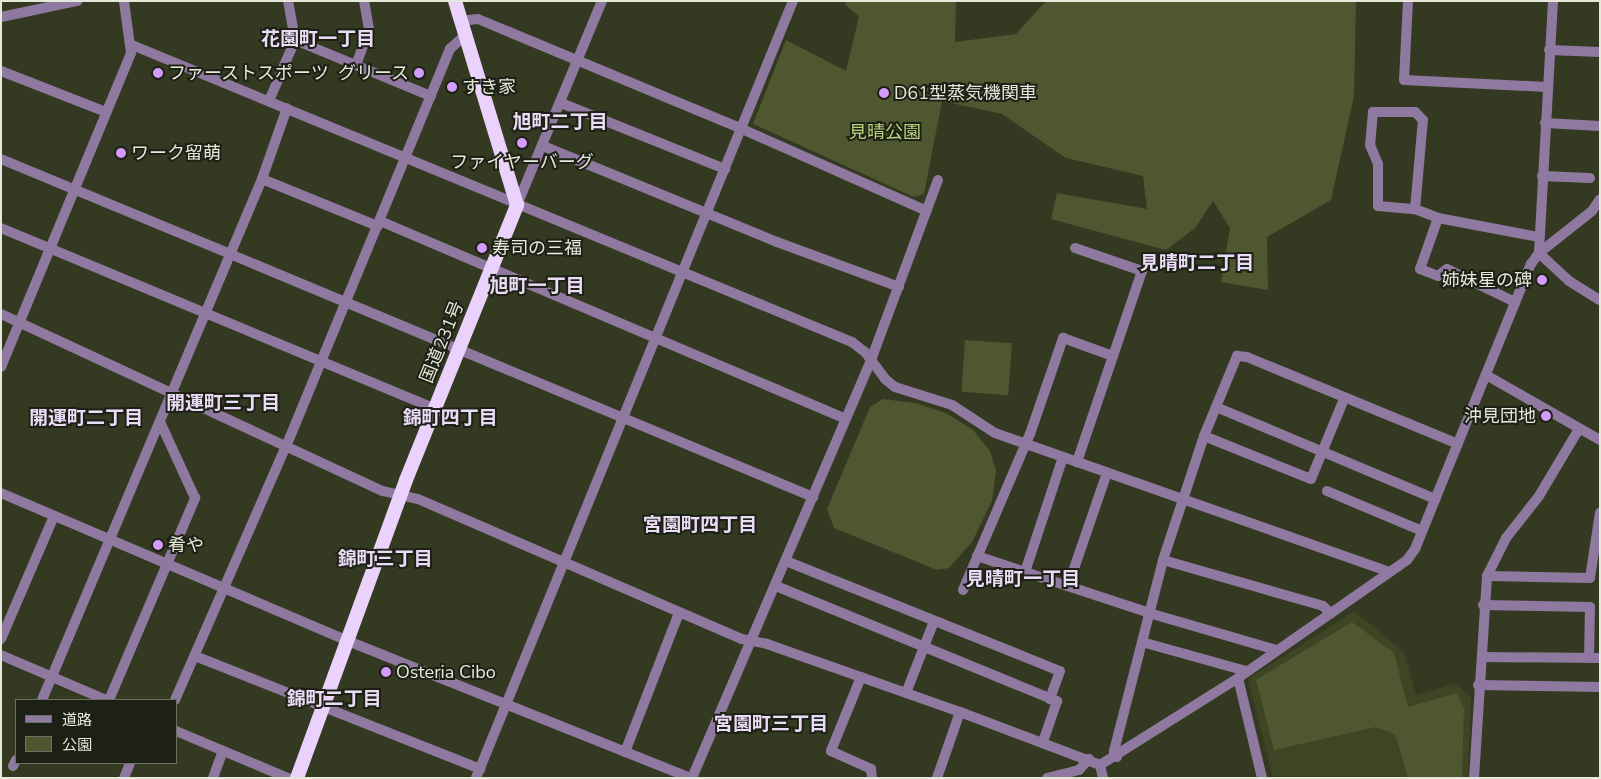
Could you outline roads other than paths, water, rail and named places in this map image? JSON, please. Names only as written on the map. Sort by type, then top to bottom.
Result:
[{"type":"highway","points":[[455,1],[459,21],[517,205]]},
{"type":"highway","name":"国道231号","points":[[297,778],[401,494],[517,205]]},
{"type":"street","points":[[1,17],[36,5],[77,1]]},
{"type":"street","points":[[1,367],[132,46],[124,1]]},
{"type":"street","points":[[269,101],[295,40],[288,1]]},
{"type":"street","points":[[356,65],[368,29],[364,1]]},
{"type":"street","points":[[517,205],[578,63],[602,1]]},
{"type":"street","points":[[195,656],[324,706],[478,774],[508,707],[564,562],[793,1]]},
{"type":"street","points":[[1408,1],[1404,80],[1547,86]]},
{"type":"street","points":[[1100,765],[1117,758],[1238,678],[1407,560],[1436,499],[1516,302],[1539,253],[1553,1]]},
{"type":"street","points":[[459,21],[478,19],[578,63],[742,129],[927,212]]},
{"type":"street","points":[[174,699],[225,589],[286,446],[406,159],[450,48],[464,36]]},
{"type":"street","points":[[295,40],[431,96]]},
{"type":"street","points":[[132,46],[287,108],[681,273],[852,342],[871,360],[884,379],[895,386],[952,404],[994,433],[1024,445],[1183,497],[1389,572]]},
{"type":"street","points":[[1549,50],[1600,52]]},
{"type":"street","points":[[1,71],[106,112]]},
{"type":"street","points":[[561,103],[725,169]]},
{"type":"street","points":[[42,699],[262,179],[287,108]]},
{"type":"street","points":[[1415,209],[1423,120],[1415,112],[1373,112],[1370,145],[1378,164],[1378,206],[1415,209],[1438,218],[1539,237]]},
{"type":"street","points":[[1545,123],[1600,126]]},
{"type":"street","points":[[543,146],[706,213],[899,287]]},
{"type":"street","points":[[1,159],[347,301],[813,497]]},
{"type":"street","points":[[1542,176],[1590,178]]},
{"type":"street","points":[[262,179],[379,223],[655,337],[846,419]]},
{"type":"street","points":[[1,493],[348,641],[508,707],[691,778],[776,586],[871,360],[938,180]]},
{"type":"street","points":[[1539,253],[1592,210],[1600,199]]},
{"type":"street","points":[[1438,218],[1420,269],[1438,276],[1447,269],[1516,302]]},
{"type":"street","points":[[1,228],[322,360],[435,409]]},
{"type":"street","points":[[1075,248],[1142,271],[1078,462]]},
{"type":"street","points":[[1539,253],[1569,281],[1600,300]]},
{"type":"street","points":[[1,314],[383,491],[401,494],[564,562],[679,613],[752,641],[906,692],[1089,759],[1100,765],[1103,778]]},
{"type":"street","points":[[963,590],[977,556],[993,526],[1063,338],[1113,356]]},
{"type":"street","points":[[1117,758],[1114,751],[1163,560],[1204,436],[1236,356],[1247,357],[1344,399],[1458,444]]},
{"type":"street","points":[[1486,375],[1600,440]]},
{"type":"street","points":[[1204,436],[1312,479],[1344,399]]},
{"type":"street","points":[[1216,407],[1436,499]]},
{"type":"street","points":[[108,699],[195,498],[160,422]]},
{"type":"street","points":[[1474,778],[1478,685],[1482,657],[1483,605],[1487,576],[1506,538],[1539,496],[1579,429]]},
{"type":"street","points":[[1025,572],[1063,457]]},
{"type":"street","points":[[1068,586],[1107,473]]},
{"type":"street","points":[[1327,491],[1422,531]]},
{"type":"street","points":[[1487,576],[1590,578],[1600,513]]},
{"type":"street","points":[[1,639],[54,516]]},
{"type":"street","points":[[977,556],[1149,613],[1276,650]]},
{"type":"street","points":[[1163,560],[1323,606],[1330,614]]},
{"type":"street","points":[[786,561],[1060,671],[1050,699]]},
{"type":"street","points":[[776,586],[1057,701],[1043,742]]},
{"type":"street","points":[[1482,657],[1595,658],[1595,611],[1590,608],[1483,605]]},
{"type":"street","points":[[625,752],[679,613]]},
{"type":"street","points":[[906,692],[934,620]]},
{"type":"street","points":[[1142,642],[1246,671]]},
{"type":"street","points":[[1,655],[105,699]]},
{"type":"street","points":[[862,677],[831,751],[871,769],[872,778]]},
{"type":"street","points":[[1238,678],[1262,778]]},
{"type":"street","points":[[1478,685],[1600,688]]},
{"type":"street","points":[[937,778],[960,712]]},
{"type":"street","points":[[178,732],[288,778]]},
{"type":"street","points":[[213,778],[223,751]]},
{"type":"street","points":[[1047,778],[1079,770],[1089,759]]},
{"type":"street","points":[[124,778],[130,764]]},
{"type":"place","name":"ファーストスポーツ","points":[[158,73]]},
{"type":"place","name":"グリース","points":[[419,73]]},
{"type":"place","name":"すき家","points":[[452,87]]},
{"type":"place","name":"D61型蒸気機関車","points":[[884,93]]},
{"type":"place","name":"ファイヤーバーグ","points":[[522,143]]},
{"type":"place","name":"ワーク留萌","points":[[121,153]]},
{"type":"place","name":"寿司の三福","points":[[482,248]]},
{"type":"place","name":"姉妹星の碑","points":[[1542,280]]},
{"type":"place","name":"沖見団地","points":[[1546,416]]},
{"type":"place","name":"肴や","points":[[158,545]]},
{"type":"place","name":"Osteria Cibo","points":[[386,672]]},
{"type":"district","name":"花園町一丁目","points":[[318,40]]},
{"type":"district","name":"旭町二丁目","points":[[560,123]]},
{"type":"district","name":"見晴町二丁目","points":[[1197,264]]},
{"type":"district","name":"旭町一丁目","points":[[537,287]]},
{"type":"district","name":"開運町三丁目","points":[[223,404]]},
{"type":"district","name":"開運町二丁目","points":[[86,419]]},
{"type":"district","name":"錦町四丁目","points":[[450,419]]},
{"type":"district","name":"宮園町四丁目","points":[[700,526]]},
{"type":"district","name":"錦町三丁目","points":[[385,560]]},
{"type":"district","name":"見晴町一丁目","points":[[1023,580]]},
{"type":"district","name":"錦町二丁目","points":[[334,700]]},
{"type":"district","name":"宮園町三丁目","points":[[771,725]]},
{"type":"park label","name":"見晴公園","points":[[885,132]]}]
